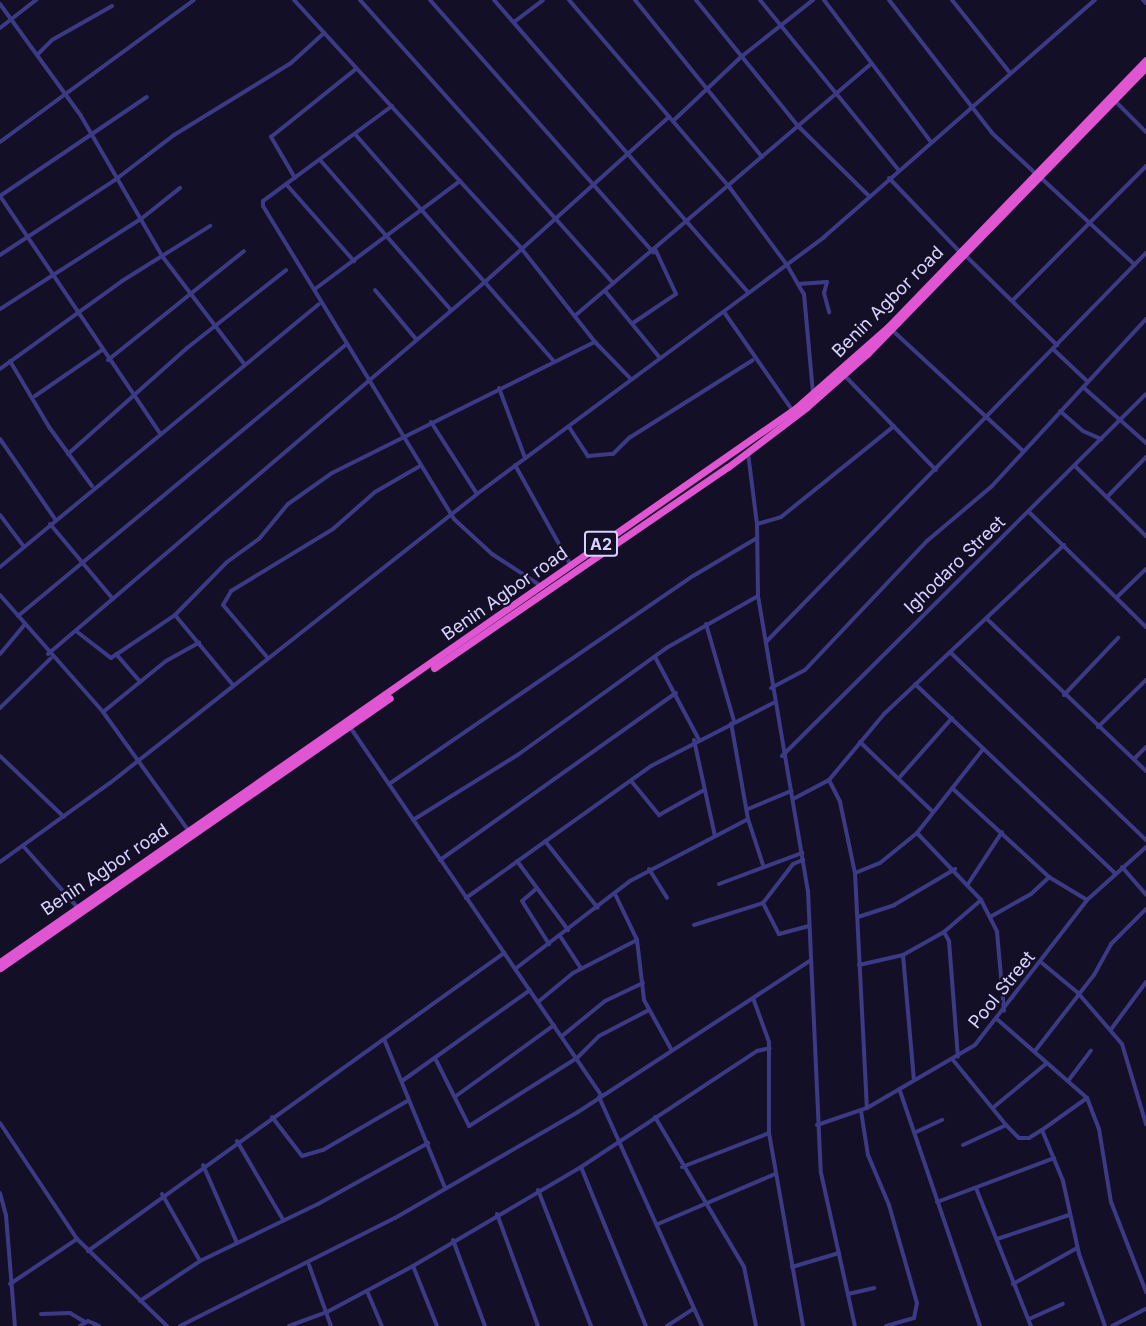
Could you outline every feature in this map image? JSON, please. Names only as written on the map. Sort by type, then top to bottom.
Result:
[{"type":"highway","name":"Benin Agbor road","points":[[0,968],[748,453],[844,375],[891,330],[1146,60]]},
{"type":"highway","name":"Benin Agbor road","points":[[1038,175],[1146,67]]},
{"type":"highway","name":"Benin Agbor road","points":[[0,962],[792,411],[963,254]]},
{"type":"highway","points":[[632,522],[637,529]]},
{"type":"street","points":[[0,28],[36,0]]},
{"type":"street","points":[[0,142],[194,0]]},
{"type":"street","points":[[294,0],[521,248],[577,314],[595,342],[631,379]]},
{"type":"street","points":[[360,0],[614,284]]},
{"type":"street","points":[[430,0],[654,251],[676,294],[633,323]]},
{"type":"street","points":[[494,0],[690,220],[749,293]]},
{"type":"street","points":[[514,22],[543,0]]},
{"type":"street","points":[[569,0],[730,188],[787,265],[798,284],[809,320],[813,394]]},
{"type":"street","points":[[635,0],[762,157]]},
{"type":"street","points":[[696,0],[798,126],[869,196]]},
{"type":"street","points":[[760,0],[898,169]]},
{"type":"street","points":[[0,708],[50,656],[113,599],[486,281],[629,152],[707,89],[779,24],[813,0]]},
{"type":"street","points":[[824,0],[931,142]]},
{"type":"street","points":[[889,0],[973,107],[1038,175],[1135,265]]},
{"type":"street","points":[[952,0],[1010,73]]},
{"type":"street","points":[[0,862],[64,818],[232,684],[515,465],[787,265],[1095,0]]},
{"type":"street","points":[[0,4],[14,19],[66,95],[162,256],[244,365]]},
{"type":"street","points":[[38,54],[52,40],[112,6]]},
{"type":"street","points":[[0,255],[115,180],[174,135],[291,63],[324,33]]},
{"type":"street","points":[[577,314],[730,188],[836,91],[872,63]]},
{"type":"street","points":[[295,178],[271,137],[356,69]]},
{"type":"street","points":[[147,97],[92,137],[0,196],[52,278],[159,432]]},
{"type":"street","points":[[1114,100],[1146,132]]},
{"type":"street","points":[[392,106],[321,161],[285,184],[263,206],[315,289],[319,304],[370,380],[420,466],[452,513],[471,537],[542,587]]},
{"type":"street","points":[[355,134],[424,209],[553,360]]},
{"type":"street","points":[[321,161],[388,235],[451,310]]},
{"type":"street","points":[[1013,300],[1146,166]]},
{"type":"street","points":[[889,178],[963,254],[1013,300],[1087,381]]},
{"type":"street","points":[[315,289],[460,181]]},
{"type":"street","points":[[285,184],[354,261]]},
{"type":"street","points":[[0,309],[52,278],[141,219],[180,188]]},
{"type":"street","points":[[0,369],[162,256],[210,226]]},
{"type":"street","points":[[108,360],[188,292],[244,251]]},
{"type":"street","points":[[765,643],[865,536],[936,470],[1146,253]]},
{"type":"street","points":[[68,454],[133,395],[216,330],[286,270]]},
{"type":"street","points":[[798,284],[827,282],[824,293],[829,312]]},
{"type":"street","points":[[375,290],[416,339]]},
{"type":"street","points":[[605,291],[660,358]]},
{"type":"street","points":[[0,567],[92,486],[319,304]]},
{"type":"street","points":[[724,312],[753,360],[792,411]]},
{"type":"street","points":[[771,688],[806,670],[907,562],[992,486],[1146,319]]},
{"type":"street","points":[[891,330],[1024,451]]},
{"type":"street","points":[[76,632],[107,659],[116,654],[175,615],[227,561],[259,539],[288,504],[332,473],[553,360],[595,342]]},
{"type":"street","points":[[18,616],[347,344]]},
{"type":"street","points":[[35,396],[102,350]]},
{"type":"street","points":[[569,427],[588,456],[613,454],[629,438],[753,360]]},
{"type":"street","points":[[10,361],[35,396],[68,454],[92,486]]},
{"type":"street","points":[[844,375],[936,470]]},
{"type":"street","points":[[1083,387],[1146,444]]},
{"type":"street","points":[[499,388],[525,458]]},
{"type":"street","name":"Ighodaro Street","points":[[782,756],[1076,466],[1146,393]]},
{"type":"street","points":[[1060,411],[1083,431],[1101,439]]},
{"type":"street","points":[[431,422],[477,494]]},
{"type":"street","points":[[757,524],[781,517],[894,426]]},
{"type":"street","points":[[0,439],[55,519]]},
{"type":"street","points":[[748,453],[757,524],[758,596],[782,756],[793,799],[803,860],[812,960],[816,1125],[821,1173],[855,1326]]},
{"type":"street","points":[[1107,497],[1146,457]]},
{"type":"street","points":[[515,465],[571,566]]},
{"type":"street","points":[[267,657],[223,605],[231,591],[333,530],[375,492],[420,466]]},
{"type":"street","points":[[1076,466],[1146,536]]},
{"type":"street","points":[[1029,512],[1146,627]]},
{"type":"street","points":[[0,515],[22,546]]},
{"type":"street","points":[[50,524],[85,562],[113,599]]},
{"type":"street","points":[[389,784],[702,569],[757,538]]},
{"type":"street","points":[[793,799],[829,780],[860,742],[915,684],[1064,545]]},
{"type":"street","points":[[1117,597],[1146,571]]},
{"type":"street","points":[[0,595],[50,656],[103,712],[140,759],[189,831]]},
{"type":"street","points":[[413,820],[519,754],[655,657],[706,624],[758,596]]},
{"type":"street","points":[[175,615],[232,684]]},
{"type":"street","points":[[987,619],[1146,771]]},
{"type":"street","points":[[0,654],[25,624]]},
{"type":"street","points":[[706,624],[733,722],[748,819],[763,865]]},
{"type":"street","points":[[1064,695],[1118,638]]},
{"type":"street","points":[[103,712],[140,682],[199,643]]},
{"type":"street","points":[[950,652],[1146,840]]},
{"type":"street","points":[[116,654],[140,682]]},
{"type":"street","points":[[655,657],[676,693],[696,739],[704,790],[715,836]]},
{"type":"street","points":[[1098,727],[1146,680]]},
{"type":"street","points":[[915,684],[1115,873]]},
{"type":"street","points":[[440,860],[676,693]]},
{"type":"street","points":[[466,898],[544,841],[696,739],[773,703]]},
{"type":"street","points":[[899,778],[952,718]]},
{"type":"street","points":[[350,726],[577,1058],[600,1096],[618,1142],[658,1224],[702,1326]]},
{"type":"street","points":[[860,742],[933,812]]},
{"type":"street","points":[[1134,759],[1146,747]]},
{"type":"street","points":[[855,873],[880,863],[917,833],[983,749]]},
{"type":"street","points":[[0,756],[64,818]]},
{"type":"street","points":[[829,780],[840,802],[855,873],[867,1108]]},
{"type":"street","points":[[632,782],[659,815],[704,790]]},
{"type":"street","points":[[952,788],[1048,877],[1088,900]]},
{"type":"street","points":[[748,809],[790,791]]},
{"type":"street","points":[[515,969],[650,869],[748,819]]},
{"type":"street","points":[[968,884],[1002,832]]},
{"type":"street","points":[[917,833],[955,869],[981,900],[990,917],[997,932],[1005,1011]]},
{"type":"street","points":[[544,841],[598,908]]},
{"type":"street","points":[[24,847],[77,907]]},
{"type":"street","name":"Pool Street","points":[[816,1125],[861,1111],[958,1057],[998,1020],[1088,900],[1146,847]]},
{"type":"street","points":[[718,884],[763,865],[802,853]]},
{"type":"street","points":[[694,925],[764,903],[792,864],[803,860]]},
{"type":"street","points":[[517,861],[568,930]]},
{"type":"street","points":[[1122,867],[1146,895]]},
{"type":"street","points":[[650,869],[667,898]]},
{"type":"street","points":[[858,917],[894,905],[955,869]]},
{"type":"street","points":[[990,917],[1031,894],[1048,877]]},
{"type":"street","points":[[536,889],[522,901],[549,944]]},
{"type":"street","points":[[616,896],[637,940],[649,1010],[670,1049]]},
{"type":"street","points":[[859,965],[903,955],[944,932],[981,900]]},
{"type":"street","points":[[764,903],[779,934],[808,926]]},
{"type":"street","points":[[1035,1051],[1111,944],[1146,909]]},
{"type":"street","points":[[944,932],[949,941],[958,1057]]},
{"type":"street","points":[[560,936],[581,968]]},
{"type":"street","points":[[538,1002],[581,968],[637,940]]},
{"type":"street","points":[[88,1251],[162,1194],[384,1040],[504,953]]},
{"type":"street","points":[[903,955],[914,1080]]},
{"type":"street","points":[[180,1326],[189,1318],[309,1264],[445,1188],[600,1096],[812,960]]},
{"type":"street","points":[[1042,963],[1078,993],[1112,1028],[1122,1044],[1146,1124]]},
{"type":"street","points":[[562,1036],[605,1001],[643,983]]},
{"type":"street","points":[[1112,1028],[1145,985]]},
{"type":"street","points":[[402,1081],[530,990]]},
{"type":"street","points":[[753,998],[770,1048],[769,1132],[803,1326]]},
{"type":"street","points":[[436,1059],[469,1126],[577,1058],[599,1036],[649,1010]]},
{"type":"street","points":[[998,1020],[1087,1098],[1099,1129],[1112,1202],[1146,1292]]},
{"type":"street","points":[[456,1096],[554,1025]]},
{"type":"street","points":[[384,1040],[445,1188]]},
{"type":"street","points":[[289,1326],[327,1312],[413,1266],[496,1214],[581,1167],[757,1051],[770,1048]]},
{"type":"street","points":[[1068,1081],[1091,1051]]},
{"type":"street","points":[[953,1060],[996,1106],[1006,1125],[1019,1138],[1029,1138],[1087,1098]]},
{"type":"street","points":[[996,1106],[1047,1063]]},
{"type":"street","points":[[900,1091],[916,1132],[937,1203],[980,1326]]},
{"type":"street","points":[[272,1117],[303,1156],[323,1150],[409,1100]]},
{"type":"street","points":[[861,1111],[868,1155],[889,1205],[917,1303],[914,1318],[886,1326]]},
{"type":"street","points":[[655,1117],[682,1167],[744,1267],[756,1326]]},
{"type":"street","points":[[916,1132],[942,1120]]},
{"type":"street","points":[[0,1123],[77,1239],[167,1326]]},
{"type":"street","points":[[963,1145],[1006,1125]]},
{"type":"street","points":[[1042,1130],[1054,1158],[1077,1248],[1106,1326]]},
{"type":"street","points":[[682,1167],[769,1132]]},
{"type":"street","points":[[237,1141],[282,1218]]},
{"type":"street","points":[[140,1301],[200,1261],[282,1218],[318,1204],[428,1143]]},
{"type":"street","points":[[937,1203],[1054,1158]]},
{"type":"street","points":[[203,1165],[237,1243]]},
{"type":"street","points":[[581,1167],[646,1326]]},
{"type":"street","points":[[658,1224],[776,1174]]},
{"type":"street","points":[[976,1188],[1031,1326]]},
{"type":"street","points":[[538,1190],[591,1326]]},
{"type":"street","points":[[0,1192],[15,1326]]},
{"type":"street","points":[[162,1194],[200,1261]]},
{"type":"street","points":[[496,1214],[538,1326]]},
{"type":"street","points":[[996,1239],[1070,1215]]},
{"type":"street","points":[[10,1284],[77,1239]]},
{"type":"street","points":[[453,1240],[485,1326]]},
{"type":"street","points":[[0,1248],[7,1245]]},
{"type":"street","points":[[1014,1284],[1077,1248]]},
{"type":"street","points":[[792,1267],[839,1253]]},
{"type":"street","points":[[309,1264],[332,1326]]},
{"type":"street","points":[[413,1266],[436,1326]]},
{"type":"street","points":[[848,1294],[874,1288]]},
{"type":"street","points":[[367,1291],[382,1326]]},
{"type":"street","points":[[1029,1319],[1063,1304]]},
{"type":"street","points":[[667,1326],[693,1308]]},
{"type":"street","points":[[1112,1326],[1146,1309]]},
{"type":"street","points":[[41,1314],[70,1313],[99,1326]]},
{"type":"street","points":[[80,1326],[86,1322]]}]
